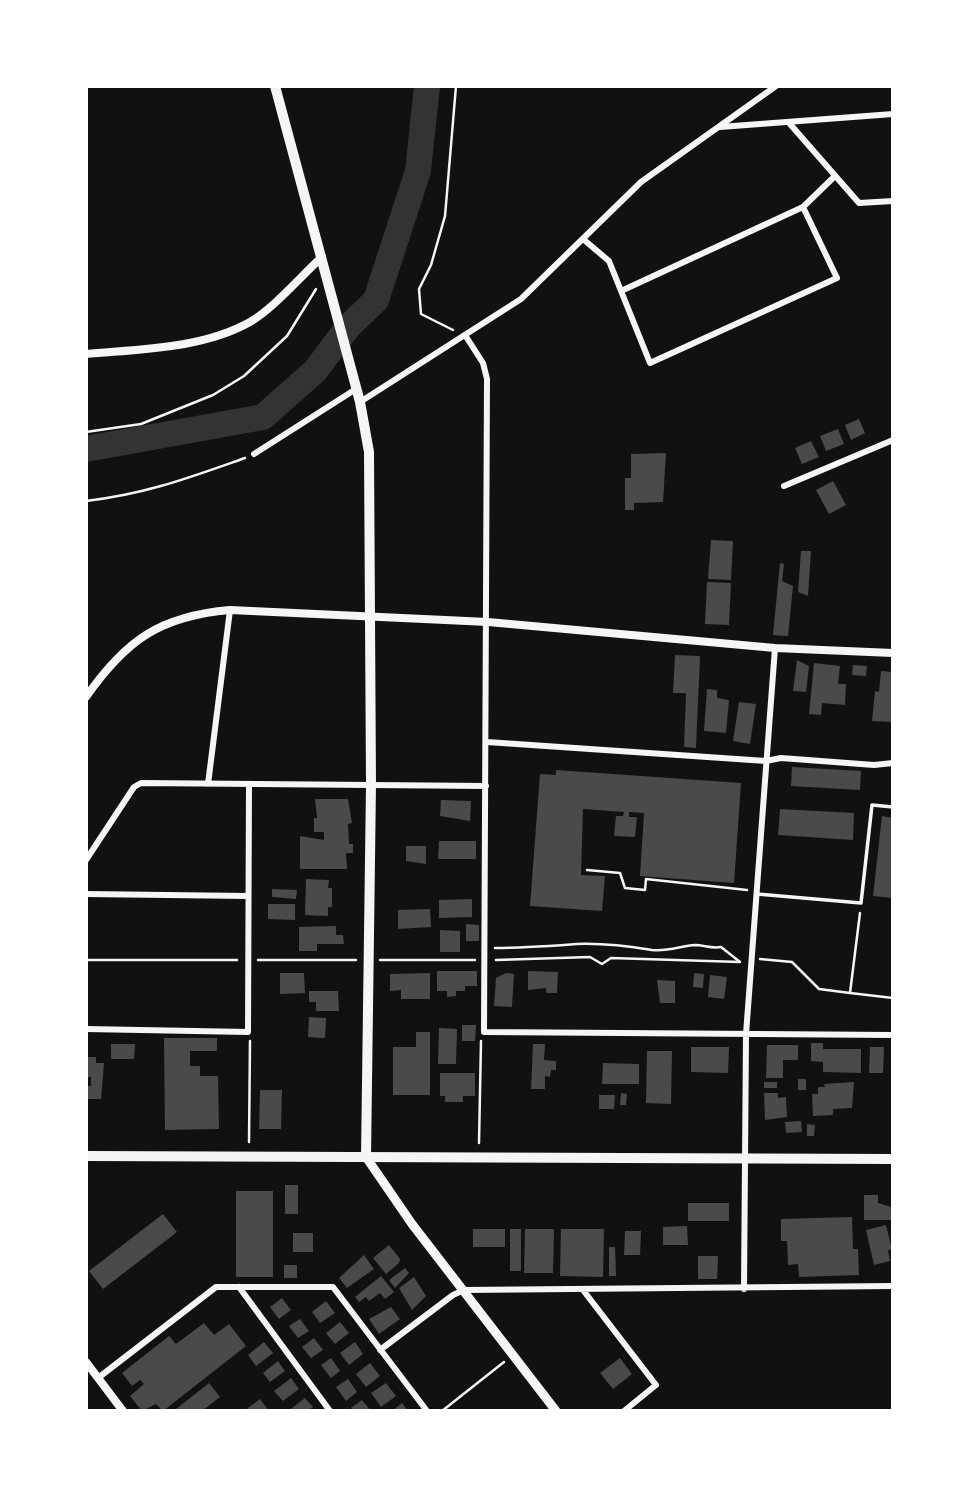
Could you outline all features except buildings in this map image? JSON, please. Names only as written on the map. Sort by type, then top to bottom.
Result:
[{"type":"main road","points":[[275,86],[360,402],[369,452],[371,960],[366,1157],[556,1411]]},
{"type":"main road","points":[[86,1156],[893,1159]]},
{"type":"street","points":[[360,402],[521,299],[641,182],[776,86]]},
{"type":"street","points":[[718,127],[790,124],[893,114]]},
{"type":"street","points":[[790,124],[859,203],[893,201]]},
{"type":"street","points":[[621,291],[803,207],[835,176]]},
{"type":"street","points":[[583,239],[609,261],[650,362],[838,278],[803,207]]},
{"type":"street","points":[[86,354],[164,347],[229,331],[252,321],[322,257]]},
{"type":"street","points":[[465,335],[483,363],[487,379],[488,622],[484,1032],[893,1035]]},
{"type":"street","points":[[254,454],[356,389]]},
{"type":"street","points":[[783,486],[893,440]]},
{"type":"street","points":[[208,784],[230,610]]},
{"type":"street","points":[[86,697],[118,655],[153,628],[199,612],[230,610],[488,622],[775,648],[893,653]]},
{"type":"street","points":[[744,1289],[746,1034],[775,648]]},
{"type":"street","points":[[486,742],[766,761],[781,758],[874,765],[893,763]]},
{"type":"street","points":[[86,860],[134,787],[141,783],[486,786]]},
{"type":"street","points":[[86,1029],[248,1032],[248,784]]},
{"type":"street","points":[[86,894],[247,896]]},
{"type":"street","points":[[380,1350],[453,1295],[464,1290],[893,1286]]},
{"type":"street","points":[[98,1378],[216,1287],[333,1287],[427,1411]]},
{"type":"street","points":[[239,1287],[330,1411]]},
{"type":"street","points":[[583,1290],[656,1385],[624,1411]]},
{"type":"street","points":[[86,1362],[123,1411]]},
{"type":"lane","points":[[757,892],[861,903],[872,805],[893,807]]},
{"type":"path","points":[[456,86],[444,216],[431,265],[419,289],[421,314],[465,335]]},
{"type":"path","points":[[86,432],[141,424],[213,395],[244,376],[287,336],[315,290],[329,289]]},
{"type":"path","points":[[86,501],[145,492],[184,482],[254,454]]},
{"type":"path","points":[[587,870],[620,873],[625,888],[645,890],[646,879],[757,892]]},
{"type":"path","points":[[850,993],[861,903]]},
{"type":"path","points":[[86,960],[485,960],[590,957],[602,964],[611,958],[740,962],[722,947],[709,949],[695,945],[682,949],[652,950],[641,946],[576,944],[552,948],[485,948]]},
{"type":"path","points":[[760,959],[792,962],[819,989],[893,998]]},
{"type":"path","points":[[248,1032],[249,1142]]},
{"type":"path","points":[[480,1143],[481,1040],[484,1032]]},
{"type":"path","points":[[442,1411],[504,1362]]},
{"type":"waterway","points":[[86,449],[263,417],[315,371],[348,327],[376,300],[418,171],[427,86]]}]
